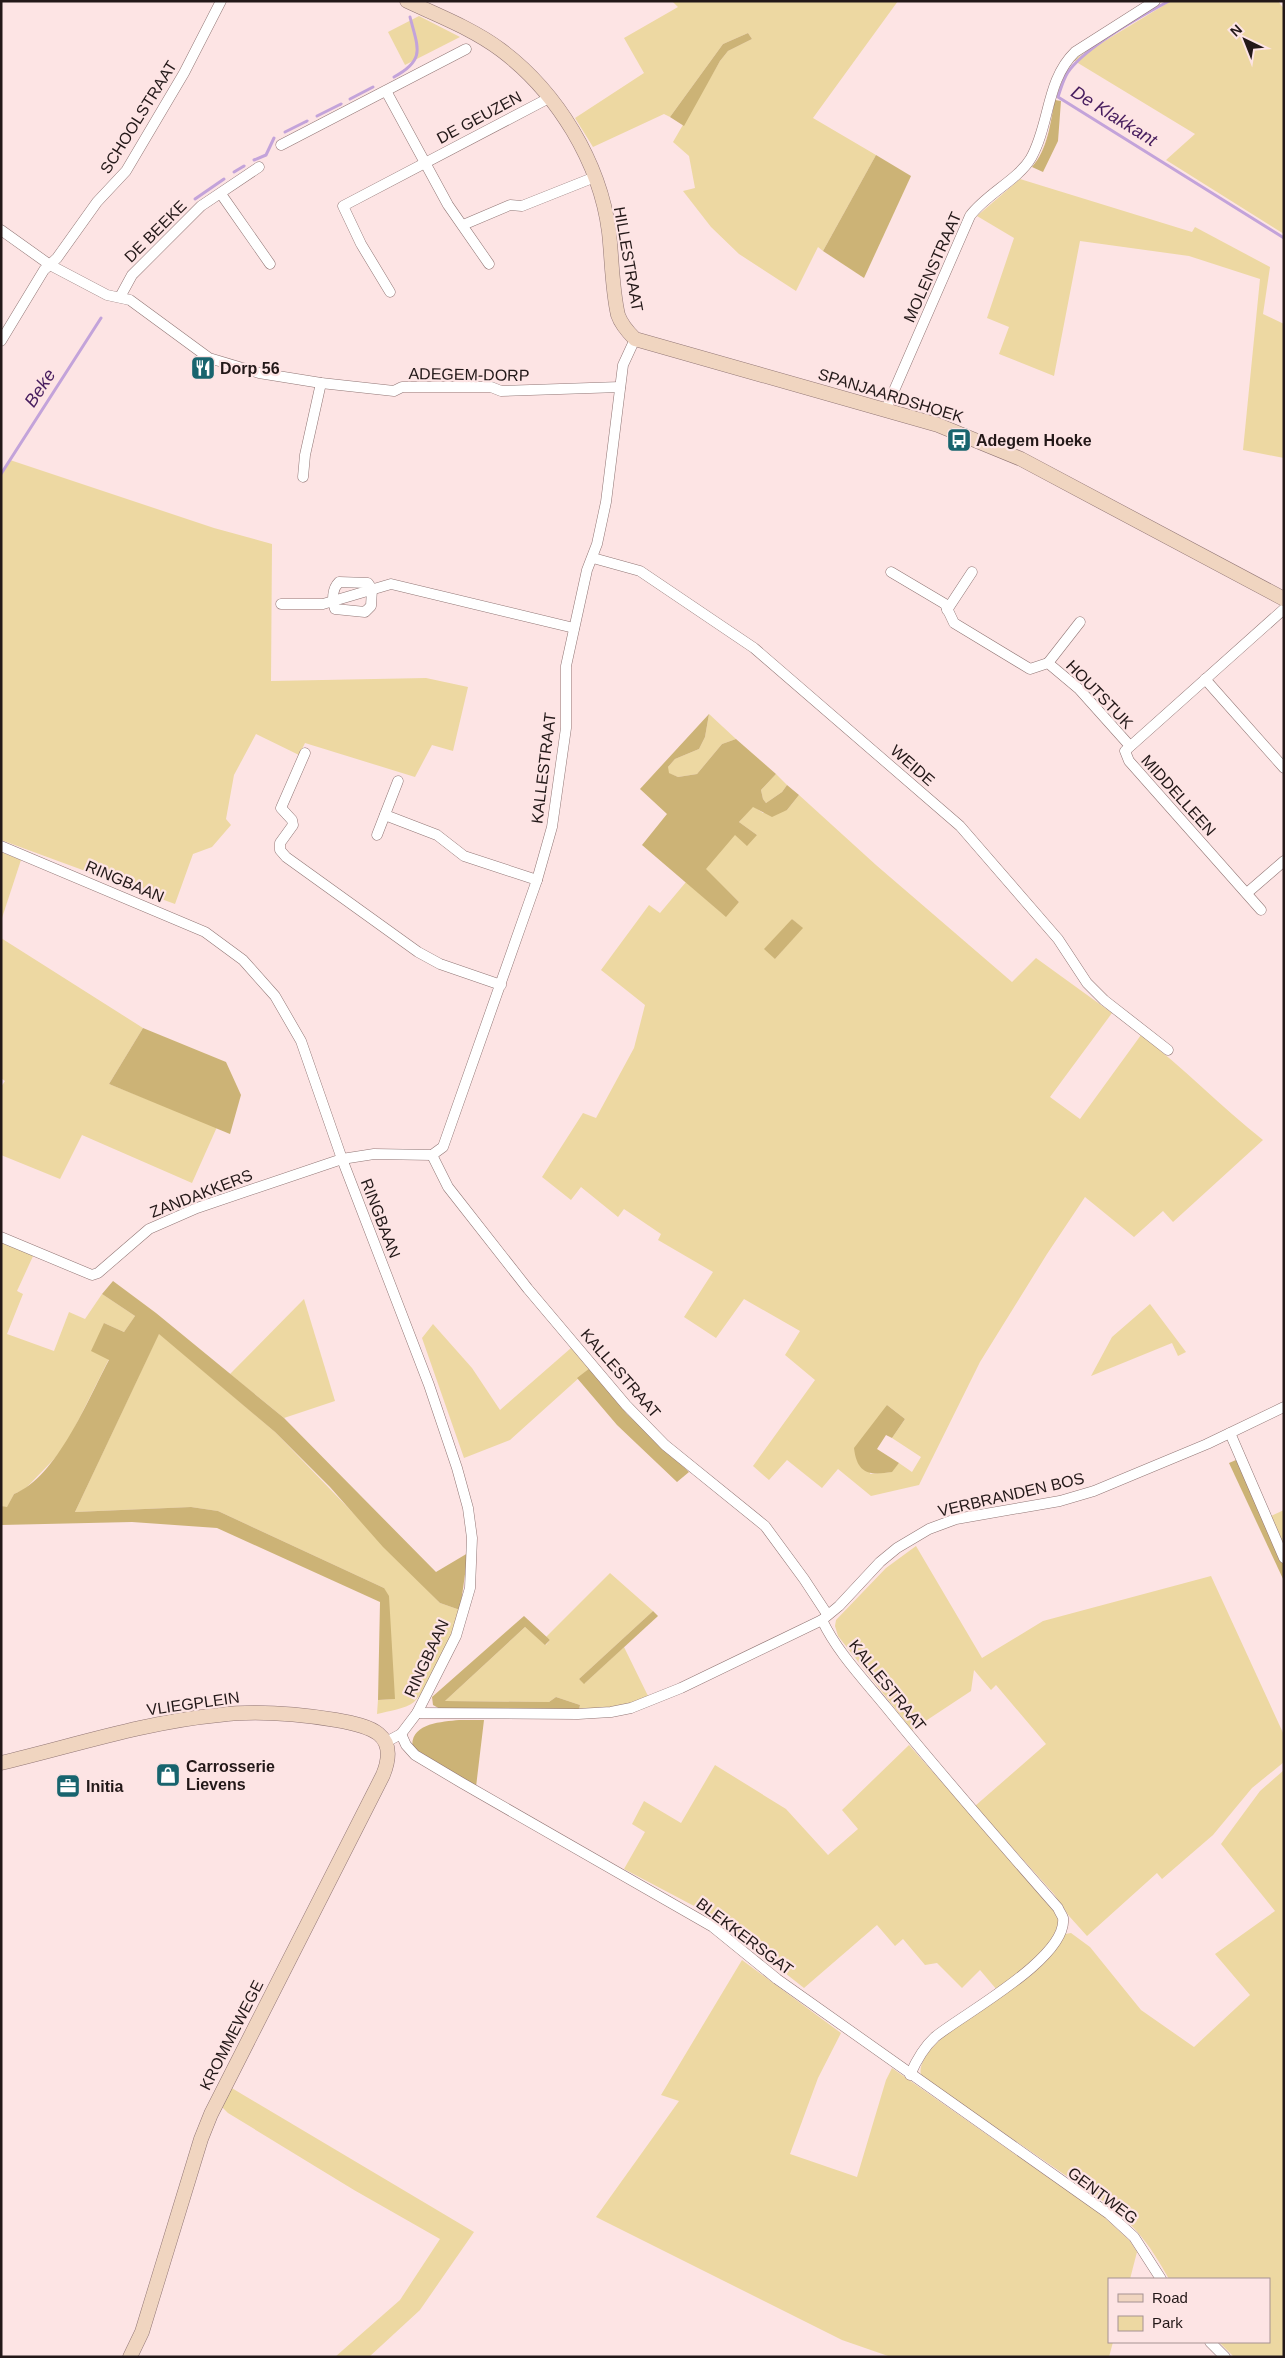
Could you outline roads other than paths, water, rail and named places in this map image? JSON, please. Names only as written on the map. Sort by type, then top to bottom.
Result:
[{"type":"street","name":"SCHOOLSTRAAT","points":[[1,341],[44,270],[57,258],[97,202],[126,171],[184,73],[221,1]]},
{"type":"street","name":"HILLESTRAAT","points":[[407,1],[467,28],[501,50],[527,72],[549,98],[580,143],[594,177],[608,228],[618,316],[626,330],[635,339]]},
{"type":"street","name":"MOLENSTRAAT","points":[[886,409],[970,216],[980,203],[1030,160],[1037,146],[1058,74],[1065,62],[1075,52],[1156,1]]},
{"type":"street","points":[[281,145],[466,49]]},
{"type":"street","name":"DE GEUZEN","points":[[386,91],[448,205],[489,264]]},
{"type":"street","name":"DE GEUZEN","points":[[390,292],[360,244],[343,206],[549,98]]},
{"type":"street","name":"DE BEEKE","points":[[120,297],[132,275],[201,206],[260,167]]},
{"type":"street","points":[[463,225],[510,205],[522,206],[594,177]]},
{"type":"street","points":[[221,194],[270,264]]},
{"type":"street","name":"ADEGEM-DORP","points":[[1,230],[50,265],[107,295],[130,300],[209,358],[259,372],[321,383],[394,391],[402,387],[491,387],[501,391],[620,387]]},
{"type":"street","name":"SPANJAARDSHOEK","points":[[635,339],[938,425],[1021,459],[1284,599]]},
{"type":"street","name":"KALLESTRAAT","points":[[635,339],[623,365],[610,478],[593,558],[587,570],[566,666],[566,728],[552,827],[537,880],[443,1147],[432,1156],[448,1187],[528,1289],[626,1405],[665,1445],[765,1526],[804,1579],[842,1651],[952,1787],[1058,1908],[1063,1918],[1061,1930],[1052,1947],[1038,1963],[934,2038],[919,2056],[910,2075]]},
{"type":"street","points":[[303,476],[305,455],[321,383]]},
{"type":"street","name":"WEIDE","points":[[593,558],[640,572],[754,648],[960,826],[1058,939],[1087,983],[1104,1000],[1168,1050]]},
{"type":"street","name":"HOUTSTUK","points":[[891,572],[945,604],[954,623],[1030,669],[1048,663],[1080,622]]},
{"type":"street","points":[[947,610],[972,572]]},
{"type":"street","points":[[339,582],[368,583],[372,589],[370,606],[365,612],[335,609],[332,602],[334,587],[339,582]]},
{"type":"street","points":[[281,604],[323,604],[391,584],[574,628]]},
{"type":"street","name":"MIDDELLEEN","points":[[1261,910],[1128,761],[1125,751],[1284,609]]},
{"type":"street","name":"HOUTSTUK","points":[[1048,663],[1079,689],[1130,746]]},
{"type":"street","points":[[1205,679],[1284,768]]},
{"type":"street","points":[[305,753],[281,808],[292,820],[293,825],[280,843],[280,850],[286,858],[418,952],[440,964],[501,985]]},
{"type":"street","points":[[378,835],[398,781]]},
{"type":"street","points":[[385,815],[444,839],[464,856],[537,880]]},
{"type":"street","name":"RINGBAAN","points":[[1,846],[205,932],[243,960],[275,996],[301,1041],[342,1159],[429,1385],[458,1468],[468,1508],[472,1553],[470,1588],[456,1636],[417,1713],[401,1734],[386,1742]]},
{"type":"street","points":[[1247,893],[1284,861]]},
{"type":"street","points":[[342,1159],[374,1154],[432,1156]]},
{"type":"street","name":"ZANDAKKERS","points":[[1,1237],[92,1275],[98,1273],[149,1229],[176,1217],[342,1159]]},
{"type":"street","name":"VERBRANDEN BOS","points":[[824,1617],[838,1606],[886,1557],[929,1529],[956,1519],[1060,1501],[1094,1491],[1230,1433],[1284,1407]]},
{"type":"street","points":[[1230,1433],[1284,1558]]},
{"type":"street","points":[[417,1713],[578,1714],[610,1712],[631,1708],[681,1688],[824,1617]]},
{"type":"street","name":"VLIEGPLEIN","points":[[1,1764],[175,1721],[242,1713],[313,1717],[369,1726],[386,1742]]},
{"type":"street","name":"BLEKKERSGAT","points":[[401,1734],[410,1750],[446,1774],[713,1927],[777,1979],[1036,2165]]},
{"type":"street","name":"KROMMEWEGE","points":[[130,2357],[142,2332],[201,2139],[211,2114],[384,1775],[389,1761],[386,1742]]},
{"type":"street","name":"GENTWEG","points":[[1036,2165],[1121,2224],[1134,2237],[1161,2278]]},
{"type":"street","points":[[1211,2343],[1225,2357]]},
{"type":"waterway","name":"De Klakkant","points":[[1169,1],[1087,52],[1068,72],[1058,97],[1284,238]]},
{"type":"waterway","name":"Beke","points":[[394,77],[411,65],[417,52],[410,17]]},
{"type":"waterway","name":"Beke","points":[[350,99],[373,87]]},
{"type":"waterway","name":"Beke","points":[[317,116],[341,104]]},
{"type":"waterway","name":"Beke","points":[[285,132],[307,121]]},
{"type":"waterway","name":"Beke","points":[[254,160],[266,155],[274,138]]},
{"type":"waterway","name":"Beke","points":[[234,172],[244,166]]},
{"type":"waterway","name":"Beke","points":[[195,199],[224,179]]},
{"type":"waterway","name":"Beke","points":[[1,474],[101,318]]},
{"type":"place","name":"Dorp 56","points":[[203,368]]},
{"type":"place","name":"Adegem Hoeke","points":[[959,440]]},
{"type":"place","name":"Carrosserie Lievens","points":[[168,1775]]},
{"type":"place","name":"Initia","points":[[68,1786]]}]
